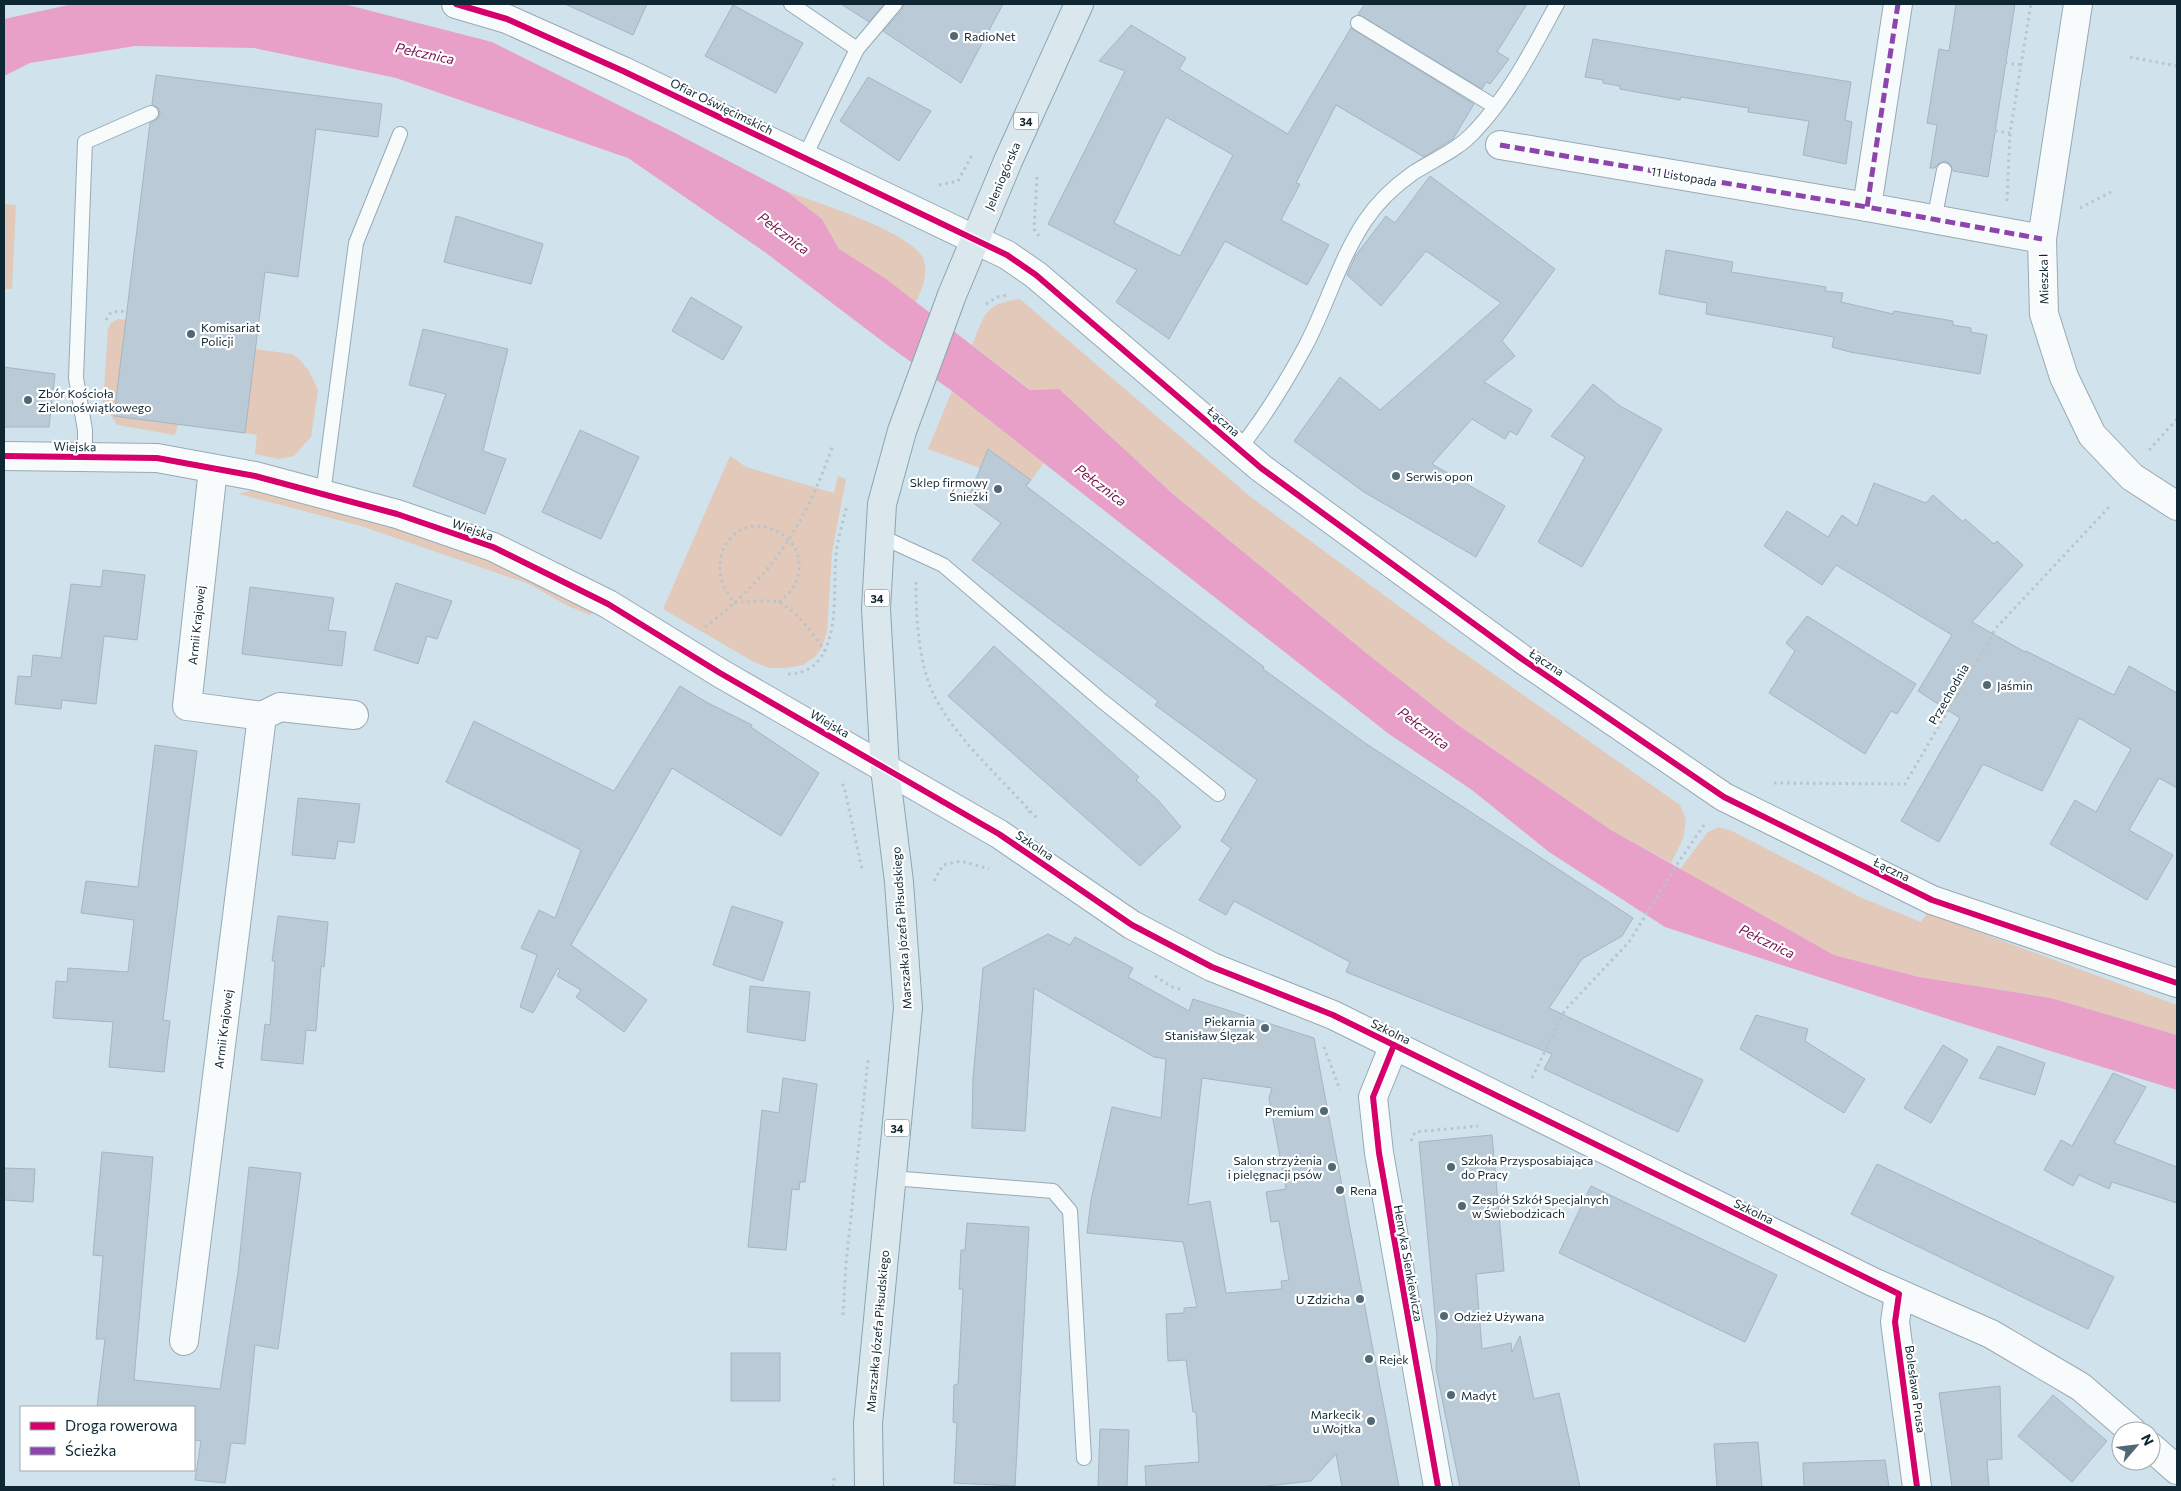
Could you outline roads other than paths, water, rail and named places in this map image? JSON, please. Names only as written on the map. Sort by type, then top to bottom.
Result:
[{"type":"main road","name":"Jeleniogórska","points":[[975,239],[1079,4]]},
{"type":"main road","name":"Marszałka Józefa Piłsudskiego","points":[[869,1487],[868,1424],[908,1008],[899,882],[885,768],[876,609],[880,536],[884,490],[902,431],[952,295],[975,239]]},
{"type":"street","name":"Ofiar Oświęcimskich","points":[[456,4],[507,19],[975,239]]},
{"type":"street","points":[[1867,207],[1898,4]]},
{"type":"street","name":"Mieszka I","points":[[2078,4],[2042,239],[2044,314],[2064,377],[2092,435],[2122,468],[2141,485],[2177,506]]},
{"type":"street","name":"11 Listopada","points":[[1500,145],[1867,207],[2006,234],[2042,239]]},
{"type":"street","name":"Łączna","points":[[975,239],[1007,255],[1036,274],[1261,468],[1522,660],[1716,791],[1748,810],[1932,900],[2177,983]]},
{"type":"street","name":"Wiejska","points":[[4,456],[157,458],[255,476],[397,514],[492,547],[608,604],[720,673],[885,768]]},
{"type":"street","name":"Armii Krajowej","points":[[212,469],[187,706],[262,716],[280,707],[354,716]]},
{"type":"street","name":"Armii Krajowej","points":[[184,1341],[262,716]]},
{"type":"street","name":"Szkolna","points":[[885,768],[999,834],[1132,925],[1212,967],[1333,1015],[1899,1294],[1991,1334],[2080,1387],[2120,1421]]},
{"type":"street","name":"Henryka Sienkiewicza","points":[[1394,1045],[1373,1097],[1382,1177],[1438,1487]]},
{"type":"street","name":"Bolesława Prusa","points":[[1899,1294],[1895,1322],[1917,1487]]},
{"type":"street","points":[[2161,1456],[2177,1470]]},
{"type":"lane","points":[[792,4],[857,49]]},
{"type":"lane","points":[[804,158],[857,49],[895,4]]},
{"type":"lane","points":[[1239,448],[1253,432],[1305,346],[1343,259],[1366,220],[1388,194],[1413,174],[1446,156],[1475,131],[1524,66],[1557,4]]},
{"type":"lane","points":[[1358,23],[1494,106]]},
{"type":"lane","points":[[85,457],[85,430],[76,378],[85,142],[151,113]]},
{"type":"lane","points":[[323,494],[356,243],[400,134]]},
{"type":"lane","points":[[1934,220],[1944,170]]},
{"type":"lane","points":[[880,536],[943,565],[1102,700],[1218,794]]},
{"type":"lane","points":[[892,1178],[1053,1191],[1070,1211],[1084,1458]]},
{"type":"water","name":"Pełcznica","points":[[73,4],[344,4],[492,42],[677,134],[786,191],[822,219],[839,249],[886,279],[1030,390],[1059,389],[1173,494],[1365,652],[1458,725],[1611,830],[1834,955],[1919,977],[2051,998],[2177,1035],[2177,1090],[1954,1021],[1665,927],[1549,852],[1472,790],[1389,734],[952,391],[890,347],[766,253],[628,158],[396,78],[254,48],[135,46],[30,63],[4,76],[4,19]]},
{"type":"place","name":"RadioNet","points":[[954,36]]},
{"type":"place","name":"Komisariat Policji","points":[[191,334]]},
{"type":"place","name":"Zbór Kościoła Zielonoświątkowego","points":[[28,400]]},
{"type":"place","name":"Serwis opon","points":[[1396,476]]},
{"type":"place","name":"Sklep firmowy Śnieżki","points":[[998,489]]},
{"type":"place","name":"Jaśmin","points":[[1987,685]]},
{"type":"place","name":"Piekarnia Stanisław Ślęzak","points":[[1265,1028]]},
{"type":"place","name":"Premium","points":[[1324,1111]]},
{"type":"place","name":"Salon strzyżenia i pielęgnacji psów","points":[[1332,1167]]},
{"type":"place","name":"Szkoła Przysposabiająca do Pracy","points":[[1451,1167]]},
{"type":"place","name":"Rena","points":[[1340,1190]]},
{"type":"place","name":"Zespół Szkół Specjalnych w Świebodzicach","points":[[1462,1206]]},
{"type":"place","name":"U Zdzicha","points":[[1360,1299]]},
{"type":"place","name":"Odzież Używana","points":[[1444,1316]]},
{"type":"place","name":"Rejek","points":[[1369,1359]]},
{"type":"place","name":"Madyt","points":[[1451,1395]]},
{"type":"place","name":"Markecik u Wojtka","points":[[1371,1421]]}]
